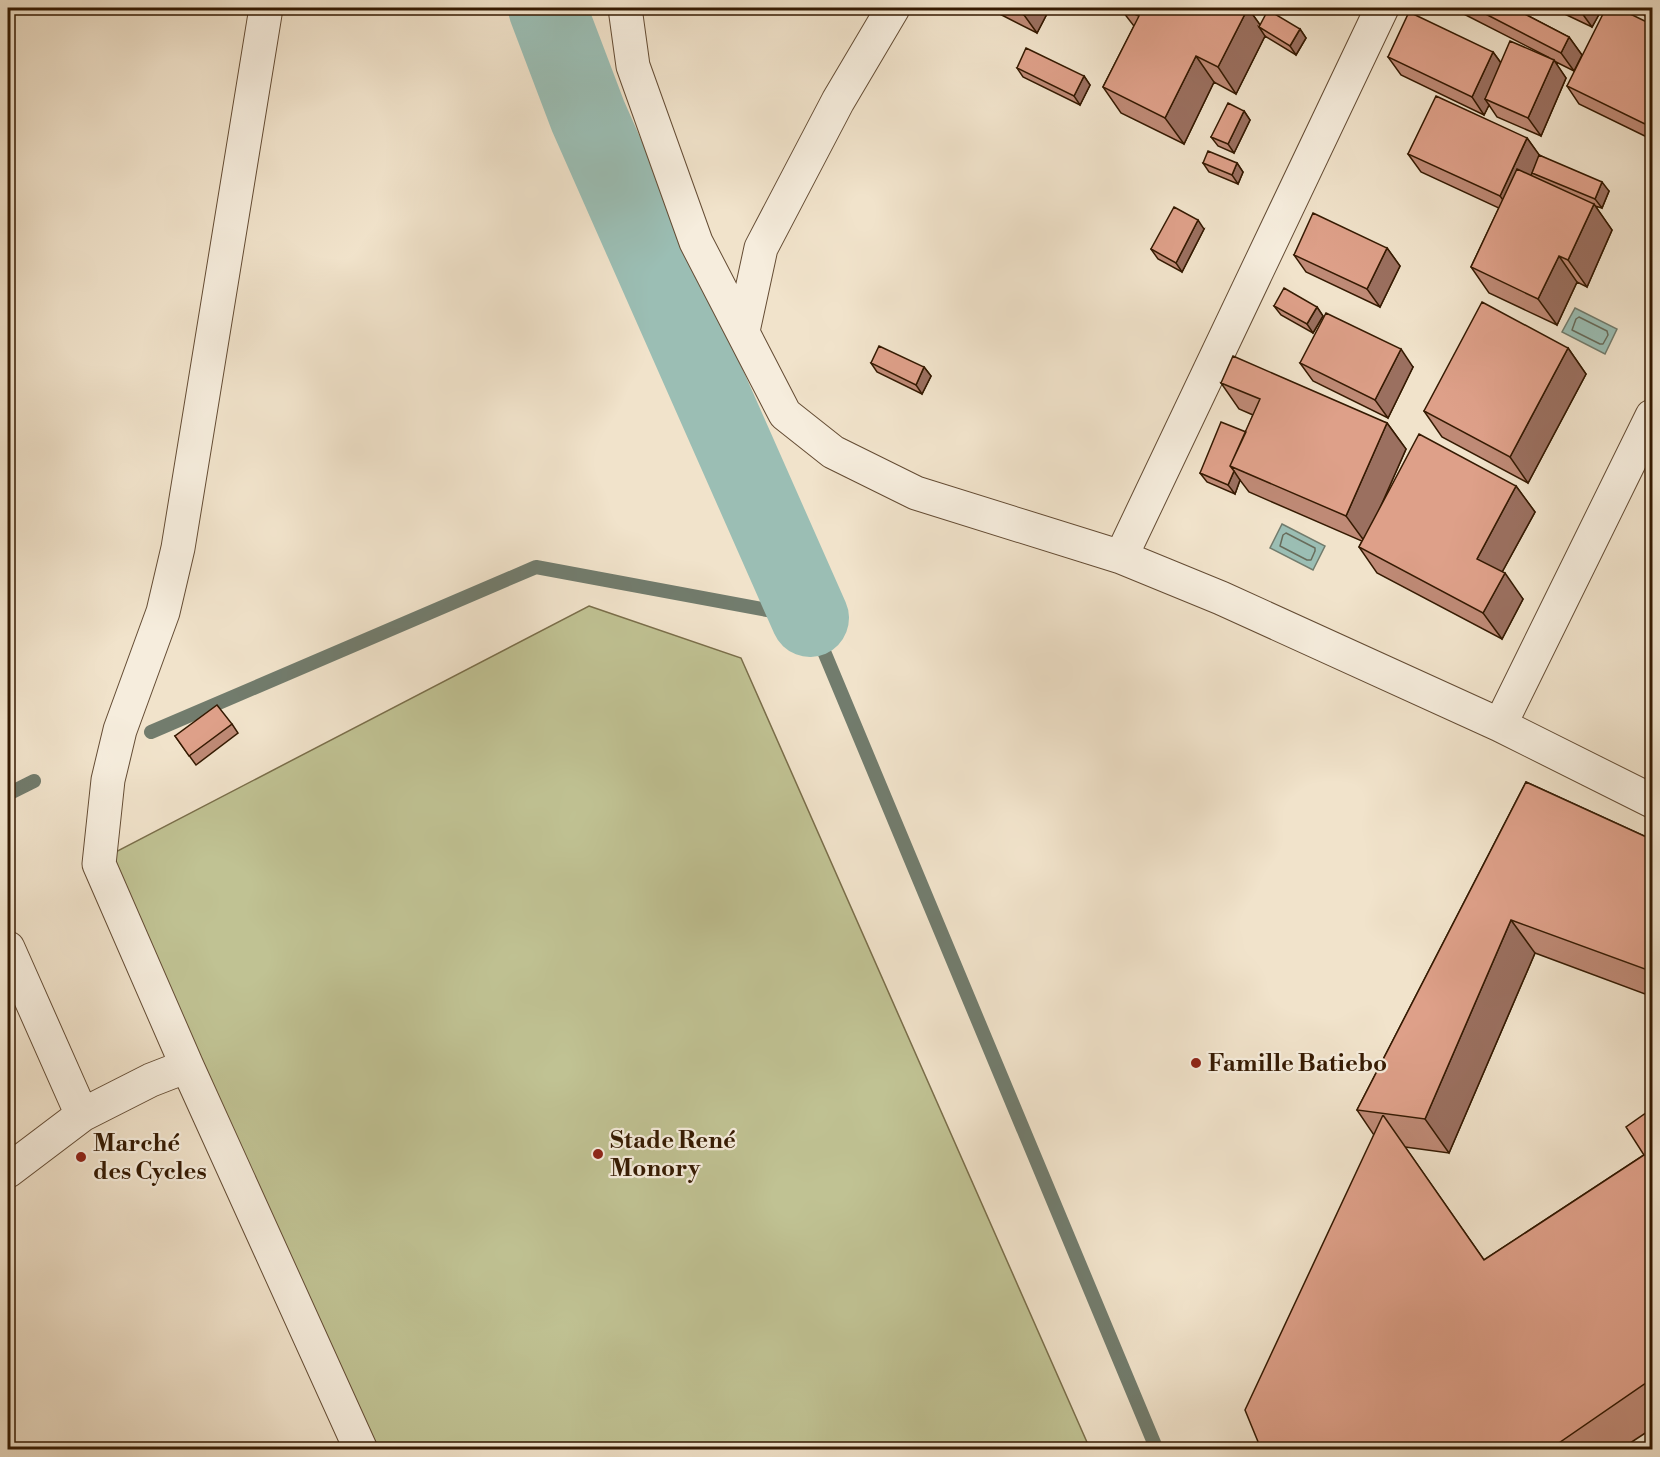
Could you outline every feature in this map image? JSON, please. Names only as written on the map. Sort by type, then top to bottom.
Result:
[{"type":"street","points":[[266,8],[178,548],[163,612],[120,730],[108,780],[99,864],[186,1066],[361,1449]]},
{"type":"street","points":[[625,8],[633,66],[696,243],[785,414],[833,452],[916,493],[1120,557],[1221,598],[1500,725],[1653,801]]},
{"type":"street","points":[[742,331],[761,248],[838,101],[893,8]]},
{"type":"street","points":[[1120,557],[1382,8]]},
{"type":"street","points":[[1500,725],[1653,416]]},
{"type":"street","points":[[8,948],[82,1115]]},
{"type":"street","points":[[8,1171],[82,1115],[151,1080],[186,1066]]},
{"type":"green space","name":"Stade René Monory","points":[[589,606],[741,658],[1090,1449],[372,1449],[102,859]]},
{"type":"water","points":[[1575,308],[1617,329],[1605,354],[1562,332]]},
{"type":"water","points":[[1282,524],[1325,546],[1313,570],[1270,548]]},
{"type":"building","points":[[1009,8],[1028,8],[1024,15]]},
{"type":"building","points":[[1120,8],[1248,8],[1218,67],[1196,56],[1165,118],[1103,87],[1139,16]]},
{"type":"building","points":[[1474,8],[1513,8],[1569,37],[1561,53]]},
{"type":"building","points":[[1606,8],[1618,8],[1653,25],[1653,114],[1647,125],[1567,86]]},
{"type":"building","points":[[1268,10],[1300,29],[1290,46],[1259,27]]},
{"type":"building","points":[[1409,12],[1493,52],[1472,97],[1388,57]]},
{"type":"building","points":[[1510,41],[1554,60],[1528,118],[1485,99]]},
{"type":"building","points":[[1026,48],[1084,76],[1074,96],[1017,68]]},
{"type":"building","points":[[1436,96],[1527,138],[1500,196],[1408,154]]},
{"type":"building","points":[[1228,103],[1244,111],[1228,144],[1211,137]]},
{"type":"building","points":[[1208,151],[1237,163],[1232,175],[1203,163]]},
{"type":"building","points":[[1539,155],[1602,182],[1595,199],[1532,173]]},
{"type":"building","points":[[1517,169],[1594,204],[1568,260],[1559,256],[1538,299],[1471,267]]},
{"type":"building","points":[[1174,207],[1198,220],[1176,263],[1151,249]]},
{"type":"building","points":[[1313,213],[1387,248],[1367,289],[1294,255]]},
{"type":"building","points":[[1284,288],[1317,307],[1307,324],[1274,306]]},
{"type":"building","points":[[1482,302],[1568,348],[1510,457],[1424,411]]},
{"type":"building","points":[[1326,313],[1401,349],[1375,400],[1300,363]]},
{"type":"building","points":[[879,346],[924,367],[916,385],[871,363]]},
{"type":"building","points":[[1233,356],[1387,423],[1346,516],[1230,466],[1260,399],[1221,383]]},
{"type":"building","points":[[1221,422],[1246,432],[1230,466],[1234,471],[1228,485],[1200,473]]},
{"type":"building","points":[[1419,434],[1516,486],[1477,559],[1505,573],[1483,613],[1359,547]]},
{"type":"building","points":[[1653,653],[1653,667],[1648,664]]},
{"type":"building","points":[[217,705],[232,724],[189,756],[175,736]]},
{"type":"building","points":[[1526,782],[1653,840],[1653,972],[1511,920],[1425,1119],[1357,1110]]},
{"type":"building","points":[[1653,1108],[1653,1378],[1550,1449],[1261,1449],[1245,1410],[1383,1115],[1484,1260],[1644,1155],[1626,1127]]},
{"type":"waterway","points":[[547,8],[588,116],[810,618]]},
{"type":"waterway","points":[[151,732],[536,567],[810,618],[1157,1450]]},
{"type":"waterway","points":[[8,794],[34,781]]},
{"type":"place","name":"Famille Batiebo","points":[[1196,1063]]},
{"type":"place","name":"Stade René Monory","points":[[598,1154]]},
{"type":"place","name":"Marché des Cycles","points":[[81,1157]]}]
